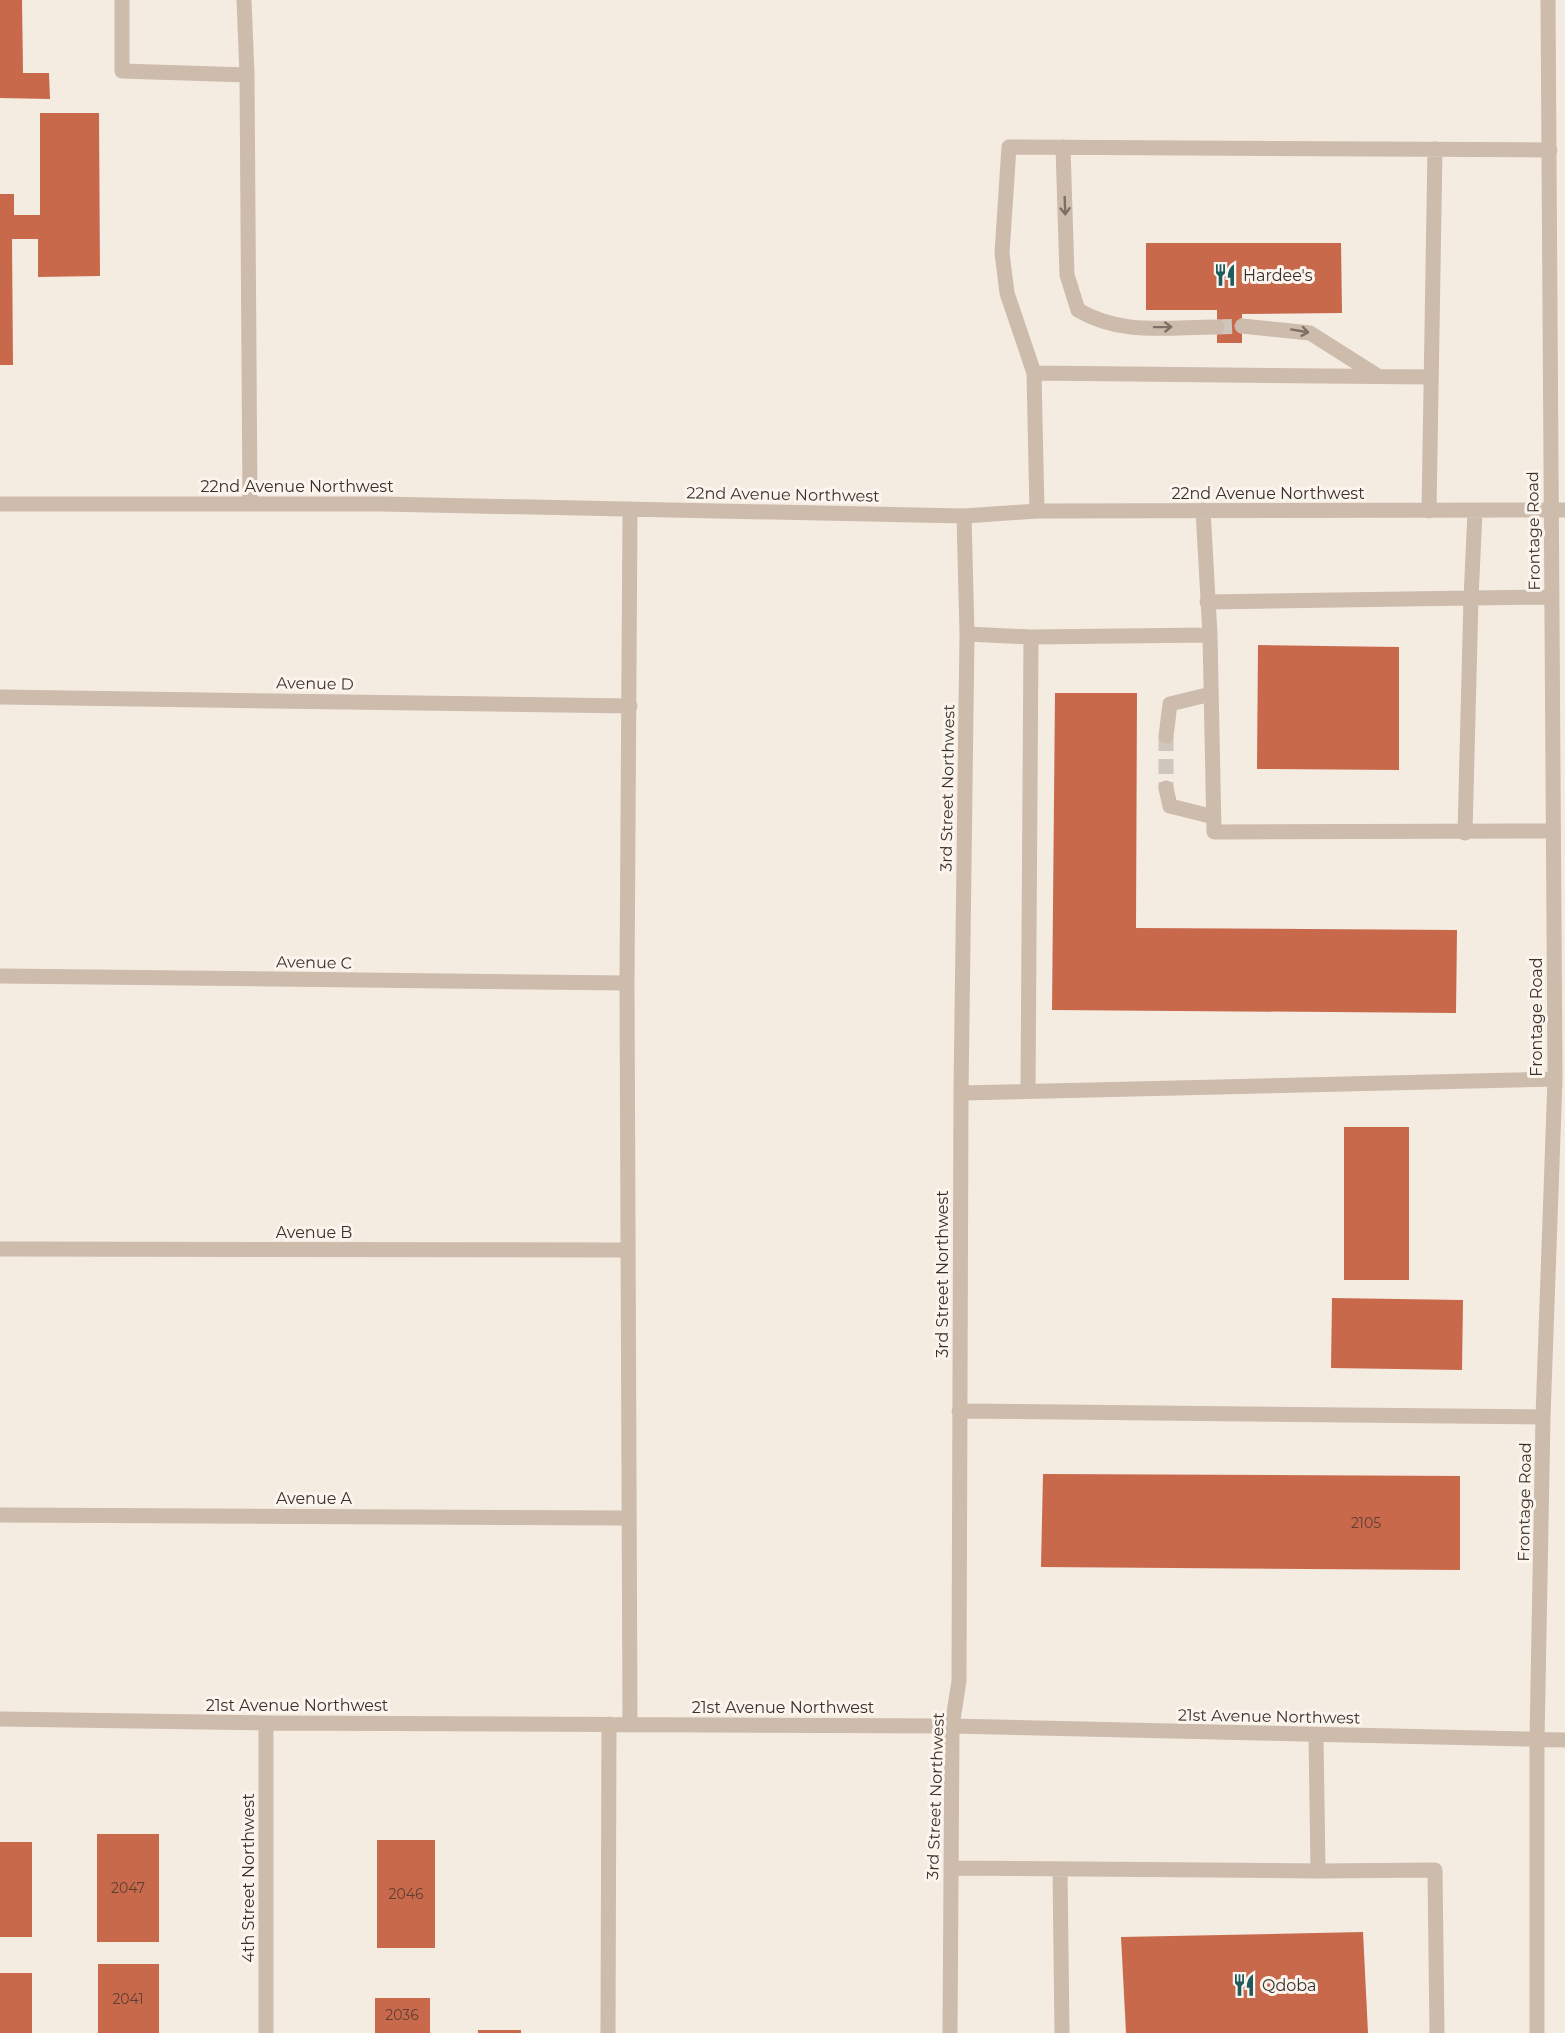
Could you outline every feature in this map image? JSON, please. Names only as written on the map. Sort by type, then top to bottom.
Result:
[{"type":"street","points":[[122,0],[122,71],[248,75]]},
{"type":"street","points":[[244,0],[248,75],[250,503]]},
{"type":"street","name":"Frontage Road","points":[[1537,2033],[1537,1740],[1543,1417],[1555,1079],[1552,597],[1557,511],[1548,0]]},
{"type":"street","points":[[1037,511],[1034,373],[1007,293],[1002,253],[1009,147],[1550,150]]},
{"type":"street","points":[[1063,147],[1067,275],[1078,310],[1094,320],[1120,328],[1216,327]]},
{"type":"street","points":[[1429,511],[1435,149]]},
{"type":"street","points":[[1242,326],[1310,333],[1378,376]]},
{"type":"street","points":[[1034,373],[1431,377]]},
{"type":"street","name":"22nd Avenue Northwest","points":[[0,504],[250,503],[964,516],[1037,511],[1557,511]]},
{"type":"street","points":[[630,510],[627,983],[630,1724]]},
{"type":"street","points":[[1203,510],[1210,635],[1214,832],[1553,831]]},
{"type":"street","points":[[1465,833],[1475,512]]},
{"type":"street","name":"3rd Street Northwest","points":[[950,2033],[952,1726],[959,1681],[958,1412],[967,634],[964,516]]},
{"type":"street","points":[[1207,602],[1552,597]]},
{"type":"street","points":[[967,634],[1031,637],[1210,635]]},
{"type":"street","points":[[1028,1091],[1031,637]]},
{"type":"street","points":[[1166,736],[1170,704],[1211,694]]},
{"type":"street","name":"Avenue D","points":[[0,697],[630,706]]},
{"type":"street","points":[[1166,788],[1170,806],[1214,817]]},
{"type":"street","name":"Avenue C","points":[[0,976],[627,983]]},
{"type":"street","points":[[961,1093],[1555,1079]]},
{"type":"street","name":"Avenue B","points":[[0,1249],[628,1250]]},
{"type":"street","points":[[958,1412],[1543,1417]]},
{"type":"street","name":"Avenue A","points":[[0,1515],[628,1518]]},
{"type":"street","name":"21st Avenue Northwest","points":[[0,1719],[266,1723],[952,1726],[1565,1740]]},
{"type":"street","name":"4th Street Northwest","points":[[266,1723],[266,2033]]},
{"type":"street","points":[[608,2033],[609,1724]]},
{"type":"street","points":[[1316,1735],[1318,1871]]},
{"type":"street","points":[[951,1868],[1435,1870],[1437,2033]]},
{"type":"street","points":[[1060,1869],[1062,2033]]},
{"type":"building","points":[[0,0],[22,0],[23,73],[49,73],[50,99],[0,98]]},
{"type":"building","points":[[40,113],[99,113],[100,276],[38,277],[38,239],[12,239],[13,365],[0,365],[0,194],[14,194],[14,215],[40,215]]},
{"type":"building","points":[[1146,243],[1341,243],[1342,313],[1242,314],[1242,343],[1217,343],[1217,310],[1146,310]]},
{"type":"building","points":[[1258,645],[1399,647],[1399,770],[1257,769]]},
{"type":"building","points":[[1055,693],[1137,693],[1136,928],[1457,930],[1456,1013],[1052,1010]]},
{"type":"building","points":[[1344,1127],[1409,1127],[1409,1280],[1344,1280]]},
{"type":"building","points":[[1332,1298],[1463,1300],[1462,1370],[1331,1368]]},
{"type":"building","points":[[1043,1474],[1460,1476],[1460,1570],[1041,1567]]},
{"type":"building","points":[[97,1834],[159,1834],[159,1942],[97,1942]]},
{"type":"building","points":[[377,1840],[435,1840],[435,1948],[377,1948]]},
{"type":"building","points":[[0,1842],[32,1842],[32,1937],[0,1937]]},
{"type":"building","name":"Qdoba","points":[[1363,1932],[1368,2033],[1126,2033],[1121,1937]]},
{"type":"building","points":[[98,1964],[159,1964],[159,2033],[98,2033]]},
{"type":"building","points":[[0,1973],[32,1973],[32,2033],[0,2033]]},
{"type":"building","points":[[375,1998],[430,1998],[430,2033],[375,2033]]},
{"type":"building","points":[[478,2030],[521,2030],[521,2033],[478,2033]]},
{"type":"tunnel","points":[[1217,327],[1242,326]]},
{"type":"tunnel","points":[[1166,736],[1166,788]]},
{"type":"place","name":"Hardee's","points":[[1225,275]]},
{"type":"place","name":"Qdoba","points":[[1244,1985]]}]
